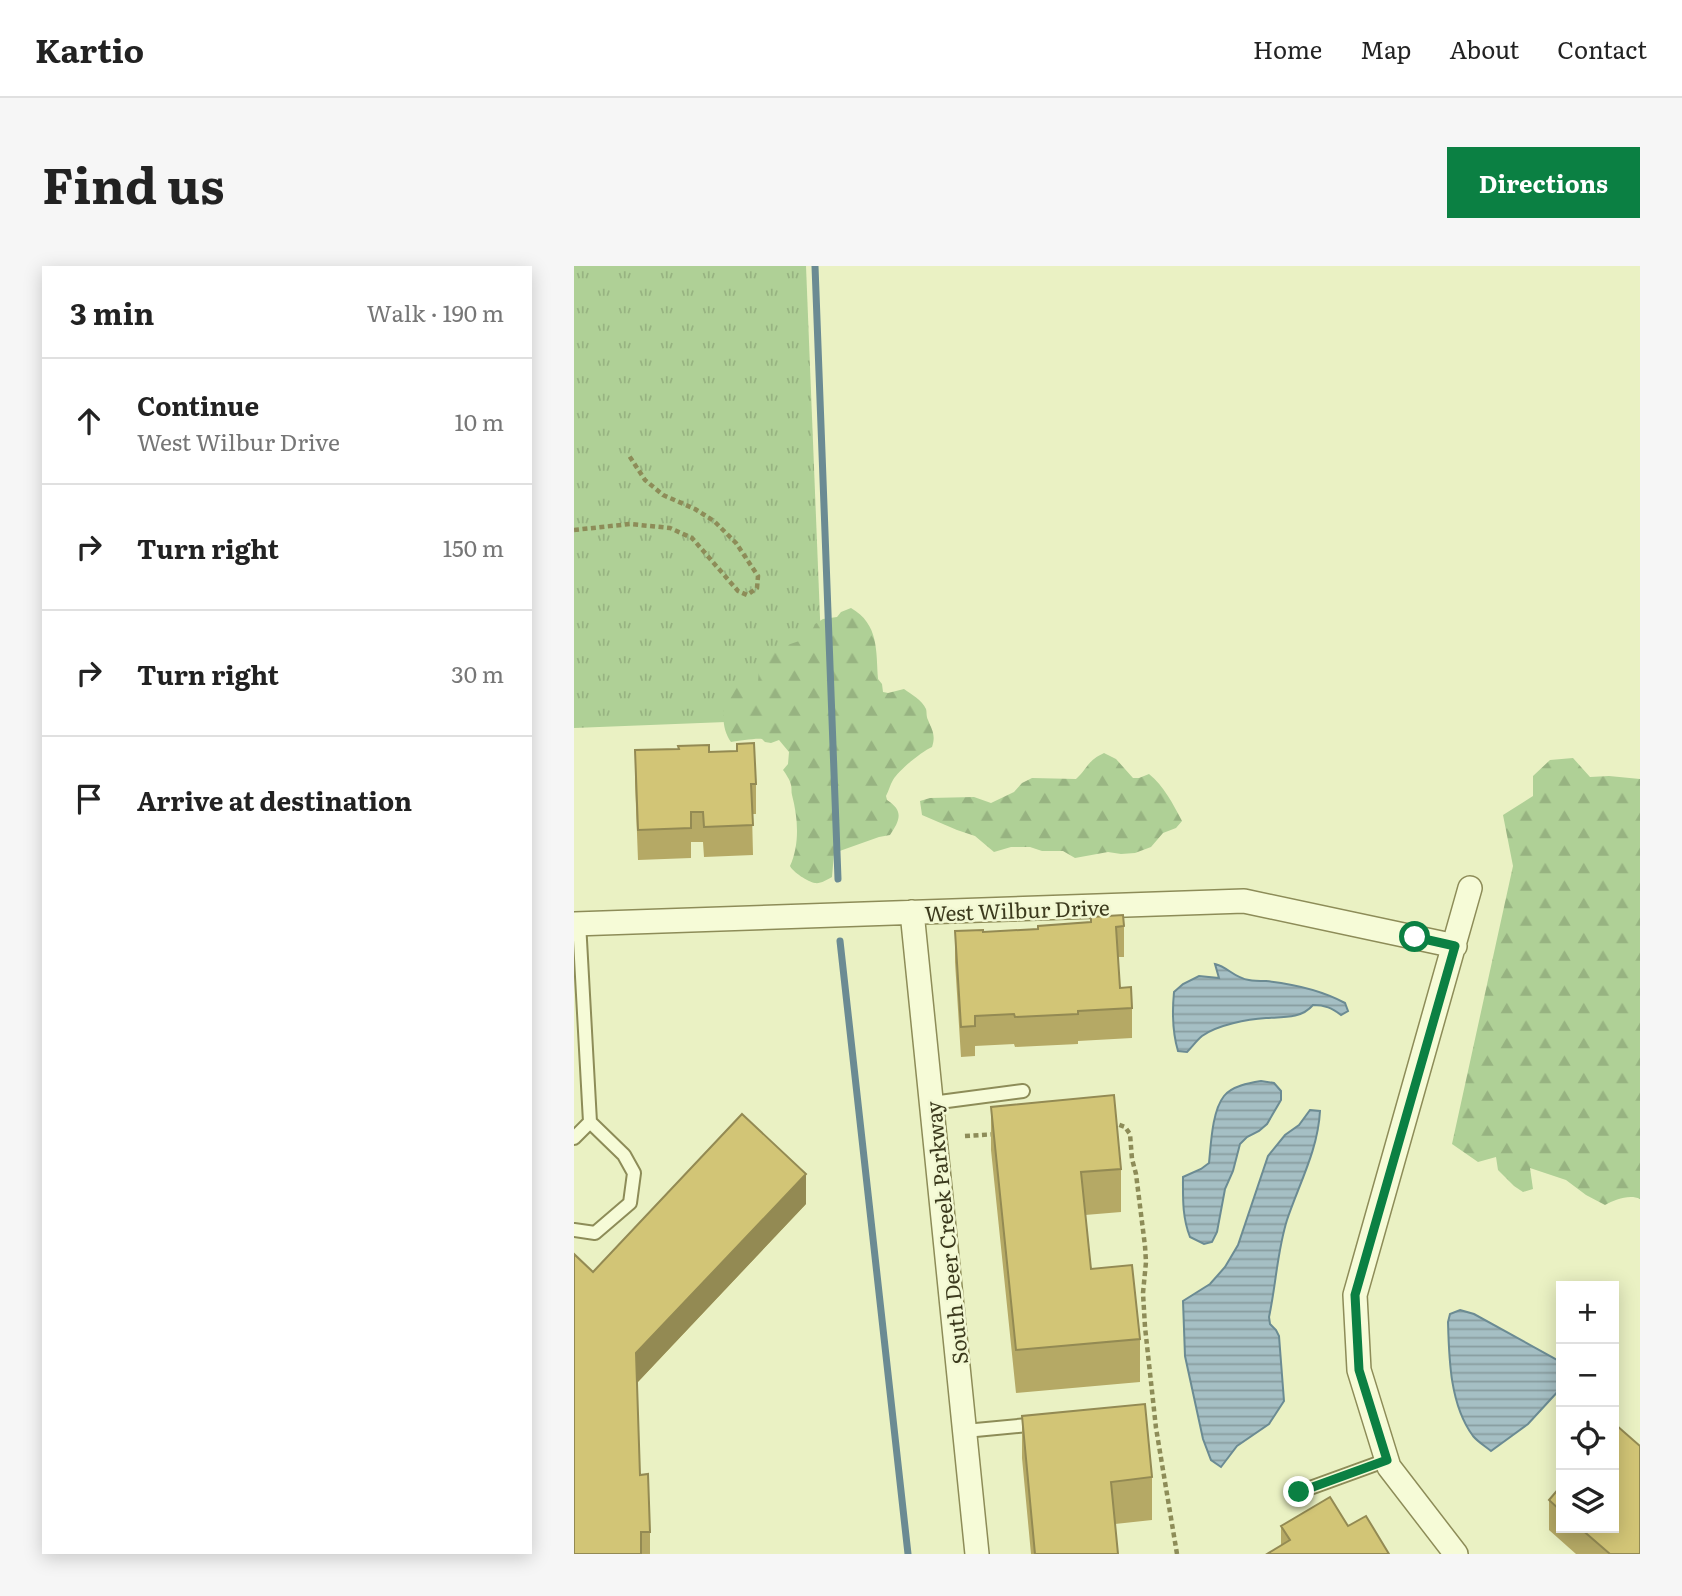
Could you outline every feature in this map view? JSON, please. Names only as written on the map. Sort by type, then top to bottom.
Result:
[{"type":"street","points":[[1455,1550],[1389,1467],[1359,1370],[1355,1295],[1470,888]]},
{"type":"street","name":"West Wilbur Drive","points":[[576,923],[1244,901],[1455,946]]},
{"type":"street","name":"South Deer Creek Parkway","points":[[912,912],[977,1554]]},
{"type":"lane","points":[[574,1230],[594,1233],[630,1203],[634,1173],[624,1155],[590,1122],[576,923]]},
{"type":"lane","points":[[932,1103],[1023,1091]]},
{"type":"lane","points":[[574,1138],[590,1122]]},
{"type":"lane","points":[[965,1432],[1049,1423]]},
{"type":"lane","points":[[1299,1492],[1387,1460]]},
{"type":"path","points":[[574,530],[630,524],[670,528],[692,538],[738,591],[747,595],[757,588],[758,576],[736,543],[714,522],[695,509],[663,495],[645,480],[628,454]]},
{"type":"path","points":[[1102,1125],[1117,1124],[1125,1127],[1130,1134],[1145,1246],[1143,1293],[1156,1428],[1177,1554]]},
{"type":"path","points":[[965,1136],[1006,1133]]},
{"type":"green space","points":[[574,266],[806,266],[824,718],[574,728]]},
{"type":"green space","points":[[851,608],[860,614],[871,630],[876,648],[878,679],[883,692],[904,689],[919,700],[926,709],[934,739],[932,747],[905,766],[891,784],[887,800],[896,808],[899,816],[890,835],[834,853],[832,877],[815,883],[790,866],[797,831],[791,786],[783,770],[788,764],[789,752],[779,740],[771,743],[762,739],[731,742],[725,730],[724,709],[731,689],[746,683],[758,683],[759,666],[773,650],[809,637],[815,624],[823,619],[837,617]]},
{"type":"green space","points":[[1104,753],[1116,759],[1133,778],[1149,774],[1164,790],[1182,821],[1176,828],[1163,833],[1151,847],[1135,853],[1108,852],[1075,858],[1063,851],[1042,851],[1030,847],[1011,847],[994,852],[975,836],[922,815],[920,801],[930,798],[974,797],[991,803],[1014,792],[1022,783],[1032,778],[1076,779],[1091,762]]},
{"type":"green space","points":[[1573,758],[1590,777],[1640,779],[1640,1199],[1627,1197],[1605,1205],[1566,1180],[1530,1168],[1533,1189],[1523,1192],[1498,1170],[1496,1157],[1478,1162],[1452,1144],[1513,866],[1503,815],[1533,796],[1533,776],[1550,760]]},
{"type":"water","points":[[1215,964],[1244,979],[1286,984],[1326,994],[1345,1003],[1348,1011],[1341,1015],[1328,1007],[1313,1005],[1303,1013],[1291,1016],[1233,1023],[1202,1036],[1187,1052],[1178,1051],[1173,1022],[1174,992],[1199,976],[1219,978]]},
{"type":"water","points":[[1261,1081],[1274,1083],[1281,1091],[1281,1100],[1267,1124],[1240,1144],[1225,1189],[1217,1232],[1212,1242],[1204,1244],[1190,1237],[1187,1230],[1183,1177],[1209,1163],[1215,1119],[1224,1096],[1236,1087]]},
{"type":"water","points":[[1310,1110],[1320,1111],[1316,1139],[1284,1232],[1269,1317],[1270,1324],[1279,1336],[1284,1401],[1269,1424],[1237,1446],[1221,1467],[1211,1460],[1203,1439],[1185,1356],[1183,1301],[1210,1284],[1225,1267],[1238,1245],[1268,1156]]},
{"type":"water","points":[[1460,1310],[1474,1314],[1556,1359],[1556,1393],[1528,1424],[1491,1451],[1473,1436],[1465,1424],[1455,1396],[1450,1366],[1450,1314]]},
{"type":"building","points":[[754,743],[756,784],[751,784],[753,825],[704,827],[703,812],[691,812],[691,828],[638,830],[635,750],[709,745],[709,752],[737,751],[737,744]]},
{"type":"building","points":[[1123,915],[1124,926],[1116,927],[1120,988],[1131,987],[1132,1008],[1078,1011],[1078,1014],[975,1016],[975,1026],[961,1027],[955,931],[1038,929],[1038,926],[1091,922],[1091,917]]},
{"type":"building","points":[[1114,1095],[1121,1169],[1081,1172],[1091,1269],[1132,1265],[1140,1339],[1016,1350],[991,1107]]},
{"type":"building","points":[[742,1114],[806,1174],[636,1353],[640,1475],[648,1474],[650,1532],[641,1532],[641,1554],[574,1554],[574,1254],[593,1272]]},
{"type":"building","points":[[1145,1404],[1152,1477],[1111,1482],[1118,1554],[1035,1554],[1022,1416]]},
{"type":"building","points":[[1619,1428],[1640,1446],[1640,1554],[1610,1554],[1586,1533],[1619,1533]]},
{"type":"building","points":[[1556,1492],[1556,1506],[1549,1500]]},
{"type":"building","points":[[1330,1497],[1348,1526],[1366,1516],[1389,1554],[1267,1554],[1290,1540],[1281,1526]]},
{"type":"waterway","points":[[815,266],[838,879]]},
{"type":"waterway","points":[[840,941],[908,1554]]},
{"type":"route","points":[[1299,1492],[1387,1460],[1359,1370],[1355,1295],[1455,946],[1415,937]]}]
